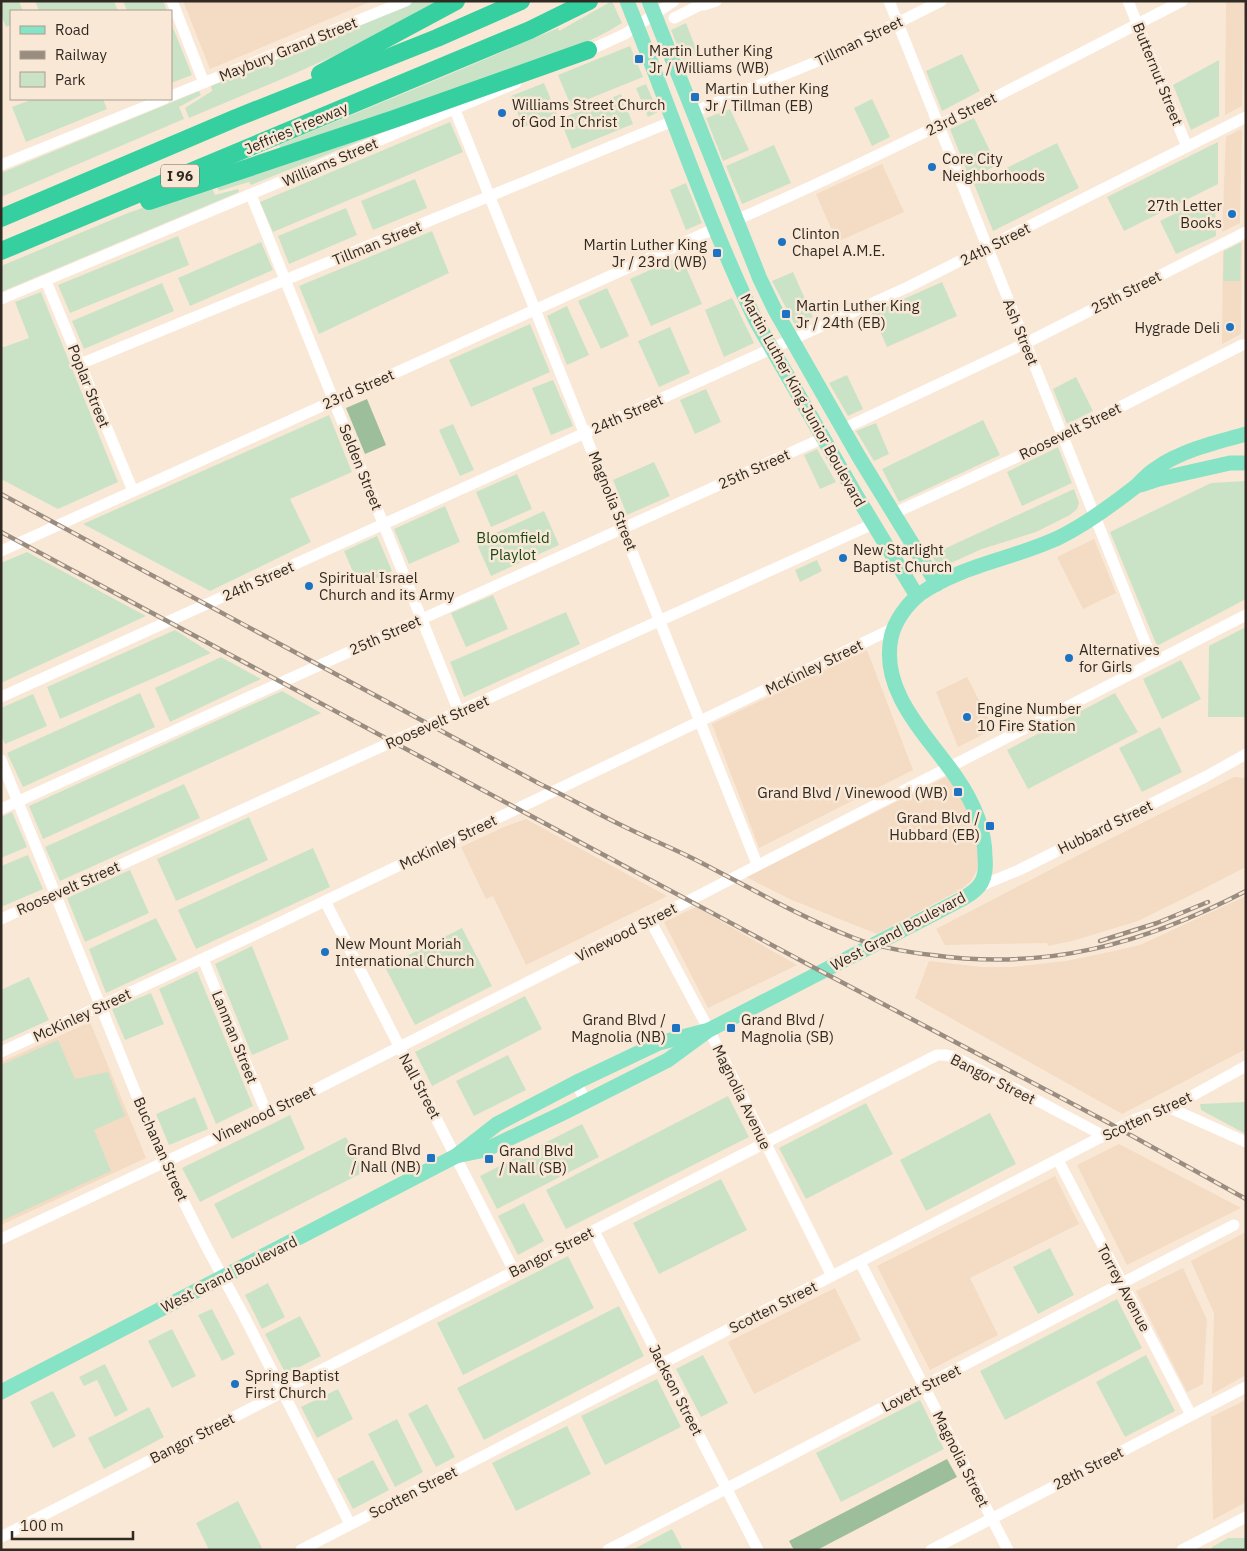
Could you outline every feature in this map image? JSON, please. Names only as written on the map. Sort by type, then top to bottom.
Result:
[{"type":"highway","points":[[236,118],[456,1]]},
{"type":"highway","name":"Jeffries Freeway","points":[[1,218],[236,118],[437,38],[521,1]]},
{"type":"highway","name":"Jeffries Freeway","points":[[6,249],[521,34],[589,1]]},
{"type":"highway","points":[[6,249],[385,122],[588,50]]},
{"type":"main road","name":"Martin Luther King Junior Boulevard","points":[[651,6],[736,220],[775,310],[875,485],[937,584]]},
{"type":"main road","name":"Martin Luther King Junior Boulevard","points":[[632,14],[701,192],[756,321],[840,468],[917,596]]},
{"type":"main road","points":[[648,56],[654,44],[667,48]]},
{"type":"main road","points":[[688,159],[696,163],[702,163],[705,160],[708,148]]},
{"type":"main road","points":[[701,192],[709,181],[722,184]]},
{"type":"main road","points":[[756,321],[767,321],[775,310]]},
{"type":"main road","points":[[787,377],[794,366],[807,366]]},
{"type":"main road","name":"West Grand Boulevard","points":[[456,1156],[485,1150],[494,1146],[668,1060],[708,1030],[940,910],[970,894],[978,887],[982,881],[986,864],[983,834],[973,808],[958,779],[920,731],[897,689],[890,666],[891,637],[904,610],[917,596],[937,584],[975,567],[1059,538],[1095,516],[1164,464],[1208,445],[1246,434]]},
{"type":"main road","points":[[1208,445],[1213,467]]},
{"type":"main road","points":[[840,468],[854,468],[859,457]]},
{"type":"main road","name":"West Grand Boulevard","points":[[1135,487],[1159,479],[1230,463],[1246,463]]},
{"type":"main road","points":[[856,495],[863,485],[875,485]]},
{"type":"main road","name":"West Grand Boulevard","points":[[1,1392],[456,1156],[497,1124],[576,1083],[659,1043],[679,1036],[708,1030]]},
{"type":"street","points":[[172,1],[204,82]]},
{"type":"street","name":"Maybury Grand Street","points":[[172,96],[406,1]]},
{"type":"street","name":"Williams Street","points":[[1,299],[455,110],[588,50],[632,14],[651,6],[674,1]]},
{"type":"street","points":[[674,18],[699,3],[707,5],[716,1]]},
{"type":"street","name":"Ash Street","points":[[889,1],[1153,662]]},
{"type":"street","name":"Tillman Street","points":[[693,112],[811,65],[941,1]]},
{"type":"street","name":"Butternut Street","points":[[1128,1],[1187,147]]},
{"type":"street","name":"23rd Street","points":[[736,220],[830,178],[939,125],[1182,1]]},
{"type":"street","points":[[1,165],[162,100]]},
{"type":"street","name":"Magnolia Street","points":[[455,110],[586,433],[757,864]]},
{"type":"street","name":"24th Street","points":[[1,697],[908,287],[1246,117]]},
{"type":"street","name":"Tillman Street","points":[[80,364],[673,121]]},
{"type":"street","name":"Selden Street","points":[[251,195],[459,712]]},
{"type":"street","name":"23rd Street","points":[[1,551],[716,228]]},
{"type":"street","name":"25th Street","points":[[843,429],[1026,343],[1246,232]]},
{"type":"street","name":"Poplar Street","points":[[46,281],[132,491]]},
{"type":"street","name":"Roosevelt Street","points":[[894,515],[901,510],[1063,436],[1242,345],[1246,345]]},
{"type":"street","name":"25th Street","points":[[1,809],[823,438]]},
{"type":"street","name":"Roosevelt Street","points":[[1,919],[873,524]]},
{"type":"street","name":"Vinewood Street","points":[[1,1239],[267,1114],[1246,615]]},
{"type":"street","name":"McKinley Street","points":[[1,1052],[203,959],[894,628]]},
{"type":"street","name":"Hubbard Street","points":[[978,887],[1019,870],[1231,764],[1246,754]]},
{"type":"street","name":"Buchanan Street","points":[[1,760],[164,1163],[350,1524]]},
{"type":"street","points":[[1231,764],[1246,766]]},
{"type":"street","name":"Nall Street","points":[[325,901],[514,1271]]},
{"type":"street","name":"Magnolia Avenue","points":[[650,920],[708,1030],[832,1276]]},
{"type":"street","name":"Lanman Street","points":[[203,959],[267,1114]]},
{"type":"street","name":"Bangor Street","points":[[1,1537],[514,1271],[937,1055],[955,1057],[1104,1136]]},
{"type":"street","name":"Scotten Street","points":[[308,1548],[350,1524],[1136,1119],[1170,1108],[1243,1068]]},
{"type":"street","points":[[576,1083],[586,1101]]},
{"type":"street","points":[[1170,1108],[1246,1142]]},
{"type":"street","name":"Torrey Avenue","points":[[1058,1160],[1191,1415]]},
{"type":"street","name":"Lovett Street","points":[[608,1550],[1234,1225]]},
{"type":"street","name":"Jackson Street","points":[[594,1230],[758,1550]]},
{"type":"street","name":"Magnolia Street","points":[[860,1262],[1008,1550]]},
{"type":"street","name":"28th Street","points":[[931,1550],[1246,1387]]},
{"type":"street","points":[[1182,1550],[1246,1517]]},
{"type":"shaded area","points":[[183,1],[372,1],[210,69]]},
{"type":"shaded area","points":[[1226,1],[1244,1],[1242,106],[1225,115]]},
{"type":"shaded area","points":[[1241,129],[1240,223],[1222,232],[1226,137]]},
{"type":"shaded area","points":[[882,164],[904,212],[837,242],[816,194]]},
{"type":"shaded area","points":[[1242,242],[1241,334],[1222,344],[1223,251]]},
{"type":"shaded area","points":[[1094,539],[1116,593],[1083,609],[1057,557]]},
{"type":"shaded area","points":[[867,650],[913,770],[759,848],[712,724]]},
{"type":"shaded area","points":[[967,677],[994,729],[958,747],[936,692]]},
{"type":"shaded area","points":[[946,777],[954,782],[975,825],[981,851],[977,870],[971,881],[960,890],[877,934],[792,900],[746,877]]},
{"type":"shaded area","points":[[1234,777],[1246,778],[1246,867],[1201,890],[1138,921],[1072,941],[1048,946],[1047,943],[945,945],[936,929],[1100,844]]},
{"type":"shaded area","points":[[526,819],[667,896],[526,965],[493,896],[486,899],[461,847]]},
{"type":"shaded area","points":[[1246,896],[1246,1049],[1122,1114],[915,998],[929,961],[982,967],[1012,967],[1066,961],[1140,945]]},
{"type":"shaded area","points":[[696,907],[797,965],[708,1008],[664,922]]},
{"type":"shaded area","points":[[90,1022],[146,1158],[1,1225],[1,1062]]},
{"type":"shaded area","points":[[1119,1144],[1241,1208],[1127,1265],[1077,1165]]},
{"type":"shaded area","points":[[1055,1176],[1079,1224],[970,1278],[998,1335],[930,1370],[877,1266]]},
{"type":"shaded area","points":[[1246,1232],[1246,1375],[1212,1394],[1214,1313],[1191,1261]]},
{"type":"shaded area","points":[[1183,1268],[1207,1320],[1203,1384],[1187,1392],[1136,1291]]},
{"type":"shaded area","points":[[835,1288],[861,1340],[754,1394],[728,1342]]},
{"type":"shaded area","points":[[1246,1400],[1246,1502],[1213,1520],[1211,1417]]},
{"type":"green space","points":[[1,1],[19,1],[23,10],[10,10],[10,25],[6,27],[1,15]]},
{"type":"green space","points":[[35,1],[114,1],[118,10],[39,10]]},
{"type":"green space","points":[[123,1],[163,1],[167,10],[127,10]]},
{"type":"green space","points":[[416,1],[440,1],[376,37],[189,118],[185,108],[212,91],[211,86]]},
{"type":"green space","points":[[612,1],[622,23],[582,44],[481,81],[281,149],[279,145],[558,28],[559,31]]},
{"type":"green space","points":[[686,23],[698,54],[683,60],[671,30]]},
{"type":"green space","points":[[172,25],[192,75],[172,83]]},
{"type":"green space","points":[[630,46],[643,77],[571,106],[558,75]]},
{"type":"green space","points":[[962,54],[980,91],[942,111],[926,71]]},
{"type":"green space","points":[[1219,60],[1219,116],[1191,130],[1173,85]]},
{"type":"green space","points":[[544,83],[557,114],[523,127],[511,96]]},
{"type":"green space","points":[[646,84],[658,112],[648,117],[636,88]]},
{"type":"green space","points":[[199,91],[201,95],[179,107],[184,119],[1,197],[1,173]]},
{"type":"green space","points":[[480,93],[251,185],[249,182],[219,191],[215,182]]},
{"type":"green space","points":[[621,94],[633,124],[572,149],[560,119]]},
{"type":"green space","points":[[872,99],[890,137],[872,146],[854,108]]},
{"type":"green space","points":[[30,100],[103,100],[107,109],[26,142],[12,107]]},
{"type":"green space","points":[[730,109],[749,150],[723,161],[706,118]]},
{"type":"green space","points":[[974,118],[997,165],[970,179],[950,129]]},
{"type":"green space","points":[[450,122],[463,152],[273,232],[260,202]]},
{"type":"green space","points":[[1218,142],[1218,184],[1124,231],[1107,197]]},
{"type":"green space","points":[[1057,143],[1079,188],[993,231],[974,184]]},
{"type":"green space","points":[[774,145],[791,183],[742,204],[726,166]]},
{"type":"green space","points":[[415,179],[427,208],[373,230],[361,201]]},
{"type":"green space","points":[[686,183],[702,223],[686,230],[670,190]]},
{"type":"green space","points":[[210,184],[215,195],[238,189],[239,192],[1,292],[1,266],[128,213]]},
{"type":"green space","points":[[1202,200],[1215,201],[1216,236],[1176,254],[1160,221]]},
{"type":"green space","points":[[346,208],[357,235],[289,264],[278,236]]},
{"type":"green space","points":[[432,231],[449,273],[319,334],[299,286]]},
{"type":"green space","points":[[178,236],[189,265],[70,313],[58,285]]},
{"type":"green space","points":[[261,242],[273,270],[190,306],[178,278]]},
{"type":"green space","points":[[1240,243],[1240,281],[1223,281],[1224,251]]},
{"type":"green space","points":[[681,256],[702,304],[651,326],[630,279]]},
{"type":"green space","points":[[793,272],[813,317],[795,325],[772,281]]},
{"type":"green space","points":[[942,282],[957,316],[887,347],[872,313]]},
{"type":"green space","points":[[162,283],[174,311],[84,349],[72,321]]},
{"type":"green space","points":[[607,288],[629,336],[601,349],[578,301]]},
{"type":"green space","points":[[41,292],[118,482],[58,509],[1,479],[1,348],[29,338],[15,302]]},
{"type":"green space","points":[[732,298],[754,343],[724,357],[705,310]]},
{"type":"green space","points":[[567,306],[589,355],[567,365],[547,316]]},
{"type":"green space","points":[[530,324],[550,372],[471,407],[449,360]]},
{"type":"green space","points":[[670,327],[690,373],[659,387],[638,341]]},
{"type":"green space","points":[[847,375],[863,409],[848,416],[829,383]]},
{"type":"green space","points":[[1076,377],[1093,411],[1067,424],[1053,389]]},
{"type":"green space","points":[[553,380],[573,426],[551,435],[532,388]]},
{"type":"green space","points":[[706,389],[721,422],[695,434],[680,400]]},
{"type":"green space","points":[[367,399],[386,445],[365,454],[346,408]]},
{"type":"green space","points":[[329,415],[352,472],[290,499],[311,542],[210,591],[83,524]]},
{"type":"green space","points":[[983,420],[1000,455],[899,502],[882,469]]},
{"type":"green space","points":[[876,423],[889,454],[874,461],[856,431]]},
{"type":"green space","points":[[453,424],[474,470],[460,476],[439,430]]},
{"type":"green space","points":[[1058,447],[1072,483],[1022,506],[1007,472]]},
{"type":"green space","points":[[817,449],[836,482],[820,489],[804,455]]},
{"type":"green space","points":[[654,462],[670,496],[627,515],[613,480]]},
{"type":"green space","points":[[517,474],[532,509],[491,527],[476,492]]},
{"type":"green space","points":[[1246,481],[1246,599],[1157,646],[1110,532],[1211,483]]},
{"type":"green space","points":[[1074,489],[1079,503],[1077,509],[1070,515],[1036,532],[982,549],[942,567],[938,566],[931,555]]},
{"type":"green space","points":[[445,506],[460,542],[409,564],[394,529]]},
{"type":"green space","name":"Bloomfield Playlot","points":[[544,511],[559,545],[491,576],[476,542]]},
{"type":"green space","points":[[377,536],[392,571],[359,586],[344,551]]},
{"type":"green space","points":[[27,552],[146,616],[1,683],[1,563]]},
{"type":"green space","points":[[817,560],[822,571],[800,582],[795,570]]},
{"type":"green space","points":[[493,595],[508,629],[466,647],[451,613]]},
{"type":"green space","points":[[566,612],[580,644],[464,697],[450,662]]},
{"type":"green space","points":[[1246,627],[1246,717],[1208,717],[1209,646]]},
{"type":"green space","points":[[175,630],[211,653],[60,719],[47,687]]},
{"type":"green space","points":[[221,657],[261,679],[170,722],[155,688]]},
{"type":"green space","points":[[1181,660],[1201,699],[1162,719],[1143,679]]},
{"type":"green space","points":[[282,691],[321,713],[43,839],[29,806]]},
{"type":"green space","points":[[140,693],[155,727],[23,787],[7,753]]},
{"type":"green space","points":[[1115,693],[1138,732],[1028,789],[1007,750]]},
{"type":"green space","points":[[33,694],[47,726],[5,744],[1,736],[1,708]]},
{"type":"green space","points":[[1160,727],[1182,772],[1142,792],[1119,748]]},
{"type":"green space","points":[[184,784],[200,818],[60,881],[45,847]]},
{"type":"green space","points":[[12,812],[27,847],[1,858],[1,817]]},
{"type":"green space","points":[[249,817],[268,860],[176,901],[157,859]]},
{"type":"green space","points":[[313,848],[330,887],[196,949],[178,910]]},
{"type":"green space","points":[[28,855],[43,889],[1,907],[1,866]]},
{"type":"green space","points":[[130,870],[149,913],[85,942],[67,898]]},
{"type":"green space","points":[[156,918],[177,960],[106,993],[89,949]]},
{"type":"green space","points":[[462,928],[492,986],[415,1025],[385,967]]},
{"type":"green space","points":[[252,946],[289,1039],[252,1055],[215,964]]},
{"type":"green space","points":[[197,971],[253,1106],[216,1124],[159,989]]},
{"type":"green space","points":[[29,977],[49,1020],[1,1042],[1,990]]},
{"type":"green space","points":[[151,993],[164,1024],[125,1040],[112,1009]]},
{"type":"green space","points":[[525,996],[542,1029],[432,1086],[415,1052]]},
{"type":"green space","points":[[58,1040],[75,1079],[108,1072],[125,1116],[94,1130],[111,1171],[1,1221],[1,1065]]},
{"type":"green space","points":[[508,1055],[526,1090],[474,1116],[456,1081]]},
{"type":"green space","points":[[728,1096],[749,1137],[566,1229],[546,1190]]},
{"type":"green space","points":[[195,1097],[208,1129],[169,1145],[156,1114]]},
{"type":"green space","points":[[1246,1102],[1246,1132],[1244,1133],[1201,1110],[1200,1104]]},
{"type":"green space","points":[[866,1103],[893,1154],[806,1199],[779,1148]]},
{"type":"green space","points":[[990,1113],[1016,1164],[926,1211],[900,1160]]},
{"type":"green space","points":[[290,1115],[305,1149],[200,1202],[182,1168]]},
{"type":"green space","points":[[582,1124],[599,1157],[497,1209],[480,1176]]},
{"type":"green space","points":[[346,1137],[364,1172],[232,1239],[214,1204]]},
{"type":"green space","points":[[721,1179],[747,1230],[659,1274],[633,1223]]},
{"type":"green space","points":[[524,1203],[544,1241],[518,1255],[498,1216]]},
{"type":"green space","points":[[1050,1248],[1074,1295],[1038,1314],[1013,1267]]},
{"type":"green space","points":[[568,1256],[594,1308],[463,1375],[437,1323]]},
{"type":"green space","points":[[268,1283],[285,1317],[262,1329],[245,1295]]},
{"type":"green space","points":[[1117,1299],[1142,1348],[1005,1420],[980,1371]]},
{"type":"green space","points":[[619,1306],[644,1356],[484,1440],[457,1388]]},
{"type":"green space","points":[[212,1309],[235,1354],[222,1361],[198,1315]]},
{"type":"green space","points":[[300,1316],[321,1356],[286,1374],[265,1334]]},
{"type":"green space","points":[[172,1329],[196,1376],[172,1388],[148,1341]]},
{"type":"green space","points":[[703,1355],[728,1403],[701,1417],[676,1369]]},
{"type":"green space","points":[[1146,1355],[1175,1411],[1125,1437],[1096,1382]]},
{"type":"green space","points":[[105,1364],[128,1410],[115,1417],[97,1380],[84,1386],[79,1377]]},
{"type":"green space","points":[[657,1379],[681,1427],[605,1465],[581,1416]]},
{"type":"green space","points":[[338,1389],[353,1419],[317,1438],[301,1407]]},
{"type":"green space","points":[[53,1391],[76,1436],[53,1448],[30,1402]]},
{"type":"green space","points":[[920,1400],[944,1449],[841,1502],[816,1453]]},
{"type":"green space","points":[[427,1404],[455,1457],[436,1467],[408,1414]]},
{"type":"green space","points":[[149,1407],[164,1437],[104,1469],[88,1438]]},
{"type":"green space","points":[[397,1419],[423,1472],[395,1487],[368,1434]]},
{"type":"green space","points":[[567,1426],[591,1474],[516,1511],[492,1463]]},
{"type":"green space","points":[[947,1459],[957,1477],[817,1550],[794,1550],[789,1541]]},
{"type":"green space","points":[[373,1460],[389,1490],[353,1509],[337,1479]]},
{"type":"green space","points":[[238,1501],[263,1550],[209,1550],[196,1523]]},
{"type":"green space","points":[[672,1529],[683,1550],[632,1550]]},
{"type":"green space","points":[[1228,1538],[1246,1538],[1246,1550],[1212,1550],[1212,1547]]},
{"type":"railway","points":[[1,494],[540,784],[694,859],[793,910],[863,941],[882,947],[912,952],[974,959],[1015,959],[1055,956],[1094,949],[1132,939],[1170,926],[1246,891]]},
{"type":"railway","points":[[1,532],[811,966],[1107,1122],[1246,1199]]},
{"type":"railway","points":[[1100,941],[1157,923],[1208,902]]},
{"type":"place","name":"Martin Luther King Jr / Williams (WB)","points":[[639,59]]},
{"type":"place","name":"Martin Luther King Jr / Tillman (EB)","points":[[695,97]]},
{"type":"place","name":"Williams Street Church of God In Christ","points":[[502,113]]},
{"type":"place","name":"Core City Neighborhoods","points":[[932,167]]},
{"type":"place","name":"27th Letter Books","points":[[1232,214]]},
{"type":"place","name":"Clinton Chapel A.M.E.","points":[[782,242]]},
{"type":"place","name":"Martin Luther King Jr / 23rd (WB)","points":[[717,253]]},
{"type":"place","name":"Martin Luther King Jr / 24th (EB)","points":[[786,314]]},
{"type":"place","name":"Hygrade Deli","points":[[1230,327]]},
{"type":"place","name":"New Starlight Baptist Church","points":[[843,558]]},
{"type":"place","name":"Spiritual Israel Church and its Army","points":[[309,586]]},
{"type":"place","name":"Alternatives for Girls","points":[[1069,658]]},
{"type":"place","name":"Engine Number 10 Fire Station","points":[[967,717]]},
{"type":"place","name":"Grand Blvd / Vinewood (WB)","points":[[958,792]]},
{"type":"place","name":"Grand Blvd / Hubbard (EB)","points":[[990,826]]},
{"type":"place","name":"New Mount Moriah International Church","points":[[325,952]]},
{"type":"place","name":"Grand Blvd / Magnolia (NB)","points":[[676,1028]]},
{"type":"place","name":"Grand Blvd / Magnolia (SB)","points":[[731,1028]]},
{"type":"place","name":"Grand Blvd / Nall (NB)","points":[[431,1158]]},
{"type":"place","name":"Grand Blvd / Nall (SB)","points":[[489,1159]]},
{"type":"place","name":"Spring Baptist First Church","points":[[235,1384]]}]
